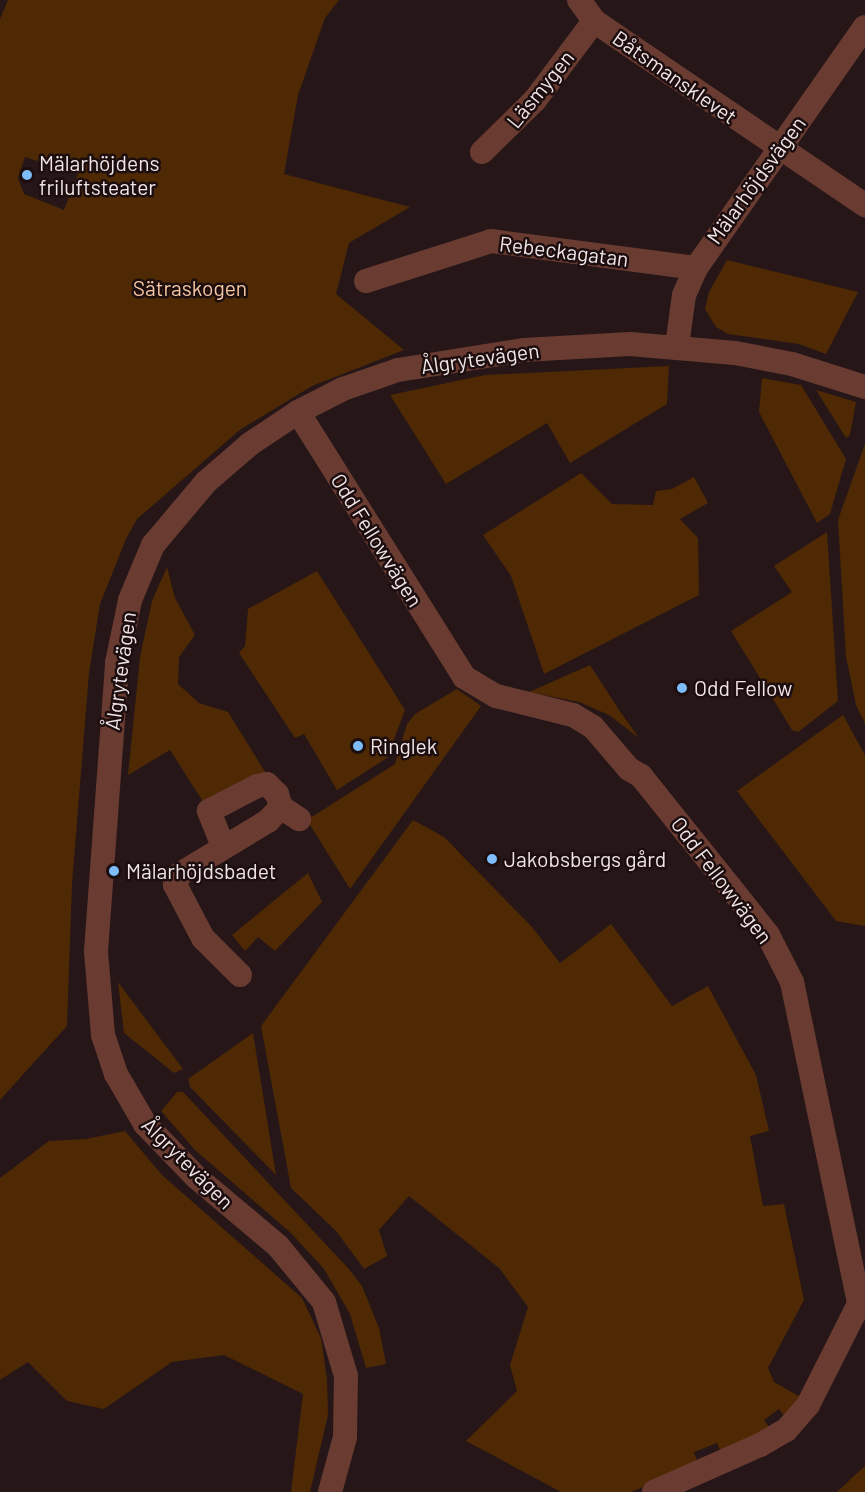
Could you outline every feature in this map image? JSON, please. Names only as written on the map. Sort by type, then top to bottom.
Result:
[{"type":"street","name":"Båtsmansklevet","points":[[579,0],[594,21],[865,205]]},
{"type":"street","name":"Läsmygen","points":[[482,152],[535,99],[594,21]]},
{"type":"street","name":"Mälarhöjdsvägen","points":[[677,346],[684,295],[696,268],[865,27]]},
{"type":"street","name":"Rebeckagatan","points":[[366,281],[491,241],[696,268]]},
{"type":"street","name":"Ålgrytevägen","points":[[330,1492],[345,1437],[346,1376],[324,1302],[278,1246],[196,1177],[145,1124],[116,1074],[103,1035],[97,995],[96,951],[107,768],[117,663],[133,591],[153,545],[177,512],[250,444],[298,412],[343,389],[387,374],[453,359],[630,344],[677,346],[792,364],[865,387]]},
{"type":"street","name":"Odd Fellowvägen","points":[[298,412],[464,677],[495,696],[573,715],[593,727],[629,769],[641,776],[743,903],[768,936],[792,982],[859,1304],[808,1405],[786,1430],[760,1445],[667,1489]]},
{"type":"street","points":[[224,846],[209,811],[267,784],[290,813],[268,821],[180,873],[175,885],[203,938],[240,975]]},
{"type":"green space","name":"Sätraskogen","points":[[8,0],[339,0],[325,18],[298,95],[284,174],[410,207],[349,243],[336,294],[404,350],[312,386],[241,429],[137,519],[126,539],[100,604],[89,673],[72,884],[67,1026],[0,1100],[0,19]],"holes":[[[25,157],[78,174],[64,210],[24,194],[18,178]]]},
{"type":"green space","points":[[727,260],[858,292],[826,354],[799,344],[728,334],[716,327],[705,309],[709,292]]},
{"type":"green space","points":[[669,366],[667,404],[570,463],[547,423],[446,484],[390,395],[485,375]]},
{"type":"green space","points":[[762,378],[801,385],[846,459],[830,514],[817,523],[759,412]]},
{"type":"green space","points":[[816,390],[856,402],[850,435],[846,438]]},
{"type":"green space","points":[[865,444],[865,724],[856,705],[846,657],[838,520]]},
{"type":"green space","points":[[581,473],[612,504],[653,505],[656,491],[672,489],[694,477],[708,503],[680,519],[698,538],[699,595],[544,674],[511,576],[483,535]]},
{"type":"green space","points":[[827,532],[838,701],[798,732],[792,730],[731,631],[792,592],[774,566]]},
{"type":"green space","points":[[167,567],[175,598],[195,635],[179,657],[178,684],[199,703],[228,712],[267,775],[209,811],[170,750],[128,775],[140,657],[152,601]]},
{"type":"green space","points":[[317,571],[405,710],[387,758],[337,790],[304,734],[295,738],[239,653],[245,646],[248,609]]},
{"type":"green space","points":[[590,665],[639,738],[609,715],[579,702],[529,692]]},
{"type":"green space","points":[[457,689],[481,706],[350,889],[307,820],[395,764],[407,724],[415,714]]},
{"type":"green space","points":[[843,715],[865,755],[865,926],[836,921],[737,791]]},
{"type":"green space","points":[[413,820],[444,837],[532,927],[560,963],[611,924],[672,1006],[708,986],[756,1075],[769,1131],[750,1136],[763,1206],[784,1204],[804,1300],[768,1368],[774,1382],[806,1400],[787,1420],[779,1409],[764,1420],[772,1431],[722,1455],[717,1443],[694,1452],[698,1464],[631,1492],[561,1492],[466,1441],[517,1391],[510,1365],[528,1307],[499,1268],[409,1196],[379,1230],[387,1256],[364,1269],[336,1231],[291,1188],[261,1026]]},
{"type":"green space","points":[[308,873],[322,902],[275,951],[258,937],[245,951],[232,935]]},
{"type":"green space","points":[[118,982],[183,1069],[174,1073],[124,1033]]},
{"type":"green space","points":[[253,1033],[276,1175],[190,1087],[188,1079]]},
{"type":"green space","points":[[177,1092],[183,1092],[348,1268],[362,1286],[379,1328],[386,1364],[366,1368],[350,1314],[324,1269],[291,1233],[195,1150],[161,1111]]},
{"type":"green space","points":[[125,1131],[162,1175],[302,1298],[321,1338],[327,1379],[328,1415],[310,1492],[291,1492],[303,1394],[224,1355],[172,1362],[104,1409],[67,1401],[28,1362],[0,1380],[0,1178],[49,1141],[86,1139]]},
{"type":"green space","points":[[865,1466],[865,1492],[837,1492],[854,1476]]},
{"type":"place","name":"Mälarhöjdens friluftsteater","points":[[27,175]]},
{"type":"place","name":"Odd Fellow","points":[[682,688]]},
{"type":"place","name":"Ringlek","points":[[358,746]]},
{"type":"place","name":"Jakobsbergs gård","points":[[492,859]]},
{"type":"place","name":"Mälarhöjdsbadet","points":[[114,871]]}]
